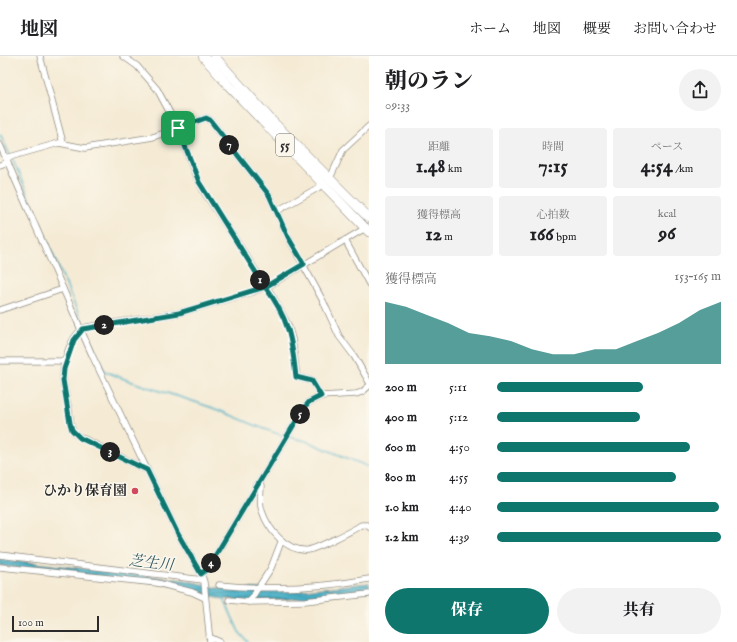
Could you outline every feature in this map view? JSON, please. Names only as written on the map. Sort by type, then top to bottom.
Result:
[{"type":"highway","name":"55","points":[[203,56],[326,182],[369,218]]},
{"type":"highway","name":"55","points":[[214,56],[368,229]]},
{"type":"street","points":[[40,56],[63,143]]},
{"type":"street","points":[[123,56],[137,66],[157,89],[178,128],[199,182],[273,298],[288,325],[292,339],[296,377],[312,381],[321,396]]},
{"type":"street","points":[[0,165],[9,158],[63,143],[85,148],[153,137],[206,118],[210,120],[269,195],[288,237],[304,264],[339,336],[354,356],[369,382]]},
{"type":"street","points":[[277,211],[326,182],[332,174],[343,150],[369,126]]},
{"type":"street","points":[[0,145],[9,158],[63,289],[84,329],[147,470],[178,534],[204,575],[210,639],[220,642]]},
{"type":"street","points":[[147,470],[80,438],[72,430],[63,380],[66,361],[74,340],[84,329],[179,313],[265,287],[345,240],[368,229]]},
{"type":"street","points":[[345,240],[369,284]]},
{"type":"street","points":[[0,310],[63,289]]},
{"type":"street","points":[[0,362],[66,361]]},
{"type":"street","points":[[204,575],[306,404],[316,397],[321,396],[356,394],[362,392],[369,386]]},
{"type":"street","points":[[257,485],[261,486],[262,511],[281,542],[296,548],[308,550],[361,525],[367,525],[369,527]]},
{"type":"street","points":[[250,602],[271,568],[281,542]]},
{"type":"street","points":[[0,556],[204,575]]},
{"type":"street","points":[[0,567],[156,583],[192,592],[205,597]]},
{"type":"street","points":[[219,585],[258,588],[302,587],[369,579]]},
{"type":"street","points":[[228,600],[250,602],[324,600],[369,594]]},
{"type":"water","points":[[0,559],[185,580],[218,588],[303,590],[369,583],[369,591],[278,600],[245,601],[217,598],[169,584],[0,566]]},
{"type":"waterway","points":[[0,134],[10,155]]},
{"type":"waterway","points":[[12,158],[87,334],[105,371],[129,381],[192,401],[285,436]]},
{"type":"waterway","points":[[289,437],[306,441],[369,467]]},
{"type":"waterway","points":[[223,597],[239,632],[248,642]]},
{"type":"place","name":"ひかり保育園","points":[[135,491]]},
{"type":"route","points":[[178,128],[185,143],[195,174],[203,190],[265,287],[179,313],[83,329],[70,347],[64,369],[63,380],[72,430],[80,438],[147,470],[178,534],[201,574],[207,569],[304,408],[316,397],[321,396],[316,385],[312,381],[296,377],[292,339],[288,325],[265,287],[304,264],[288,237],[269,195],[210,120],[206,118],[178,128]]},
{"type":"water label","name":"芝生川","points":[[151,563]]}]
